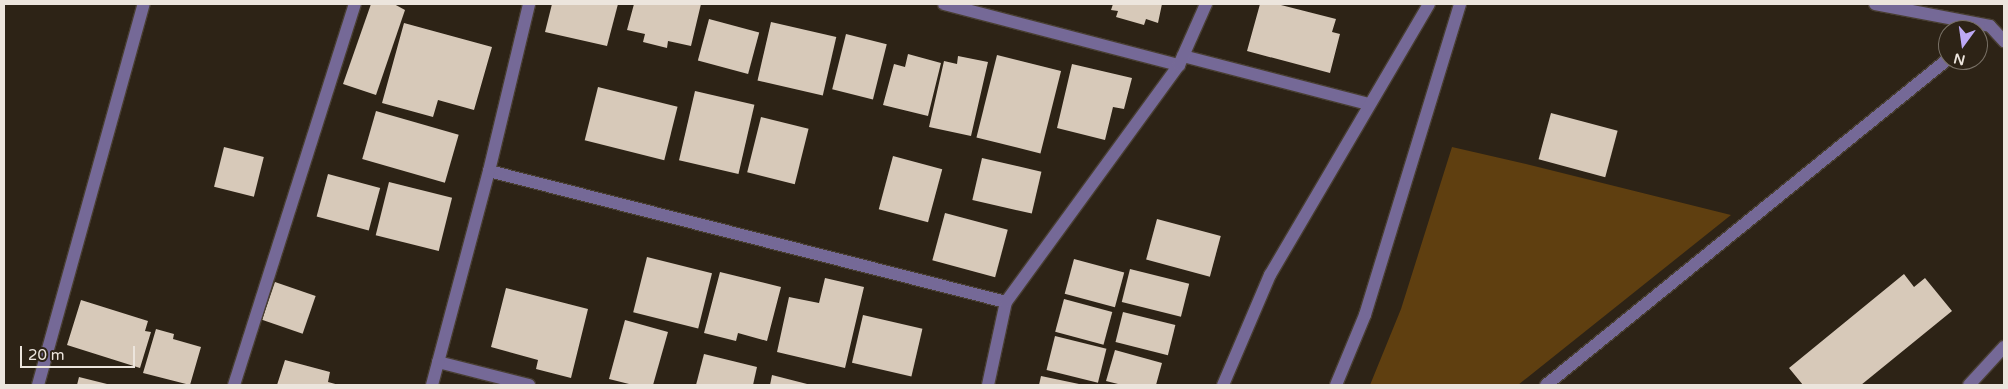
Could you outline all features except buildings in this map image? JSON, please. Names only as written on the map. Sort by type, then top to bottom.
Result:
[{"type":"street","points":[[38,385],[144,4]]},
{"type":"street","points":[[234,385],[355,4]]},
{"type":"street","points":[[432,385],[489,171],[529,4]]},
{"type":"street","points":[[944,4],[1368,104]]},
{"type":"street","points":[[988,385],[1006,302],[1181,61],[1206,4]]},
{"type":"street","points":[[1223,385],[1270,275],[1368,104],[1429,4]]},
{"type":"street","points":[[1336,385],[1365,316],[1460,4]]},
{"type":"street","points":[[1875,4],[1990,26],[2004,41]]},
{"type":"street","points":[[1546,385],[1938,68]]},
{"type":"street","points":[[489,171],[1006,302]]},
{"type":"street","points":[[1969,385],[2004,346]]},
{"type":"street","points":[[438,362],[529,385]]},
{"type":"shaded area","points":[[1452,147],[1731,215],[1518,385],[1370,385],[1401,309]]}]
